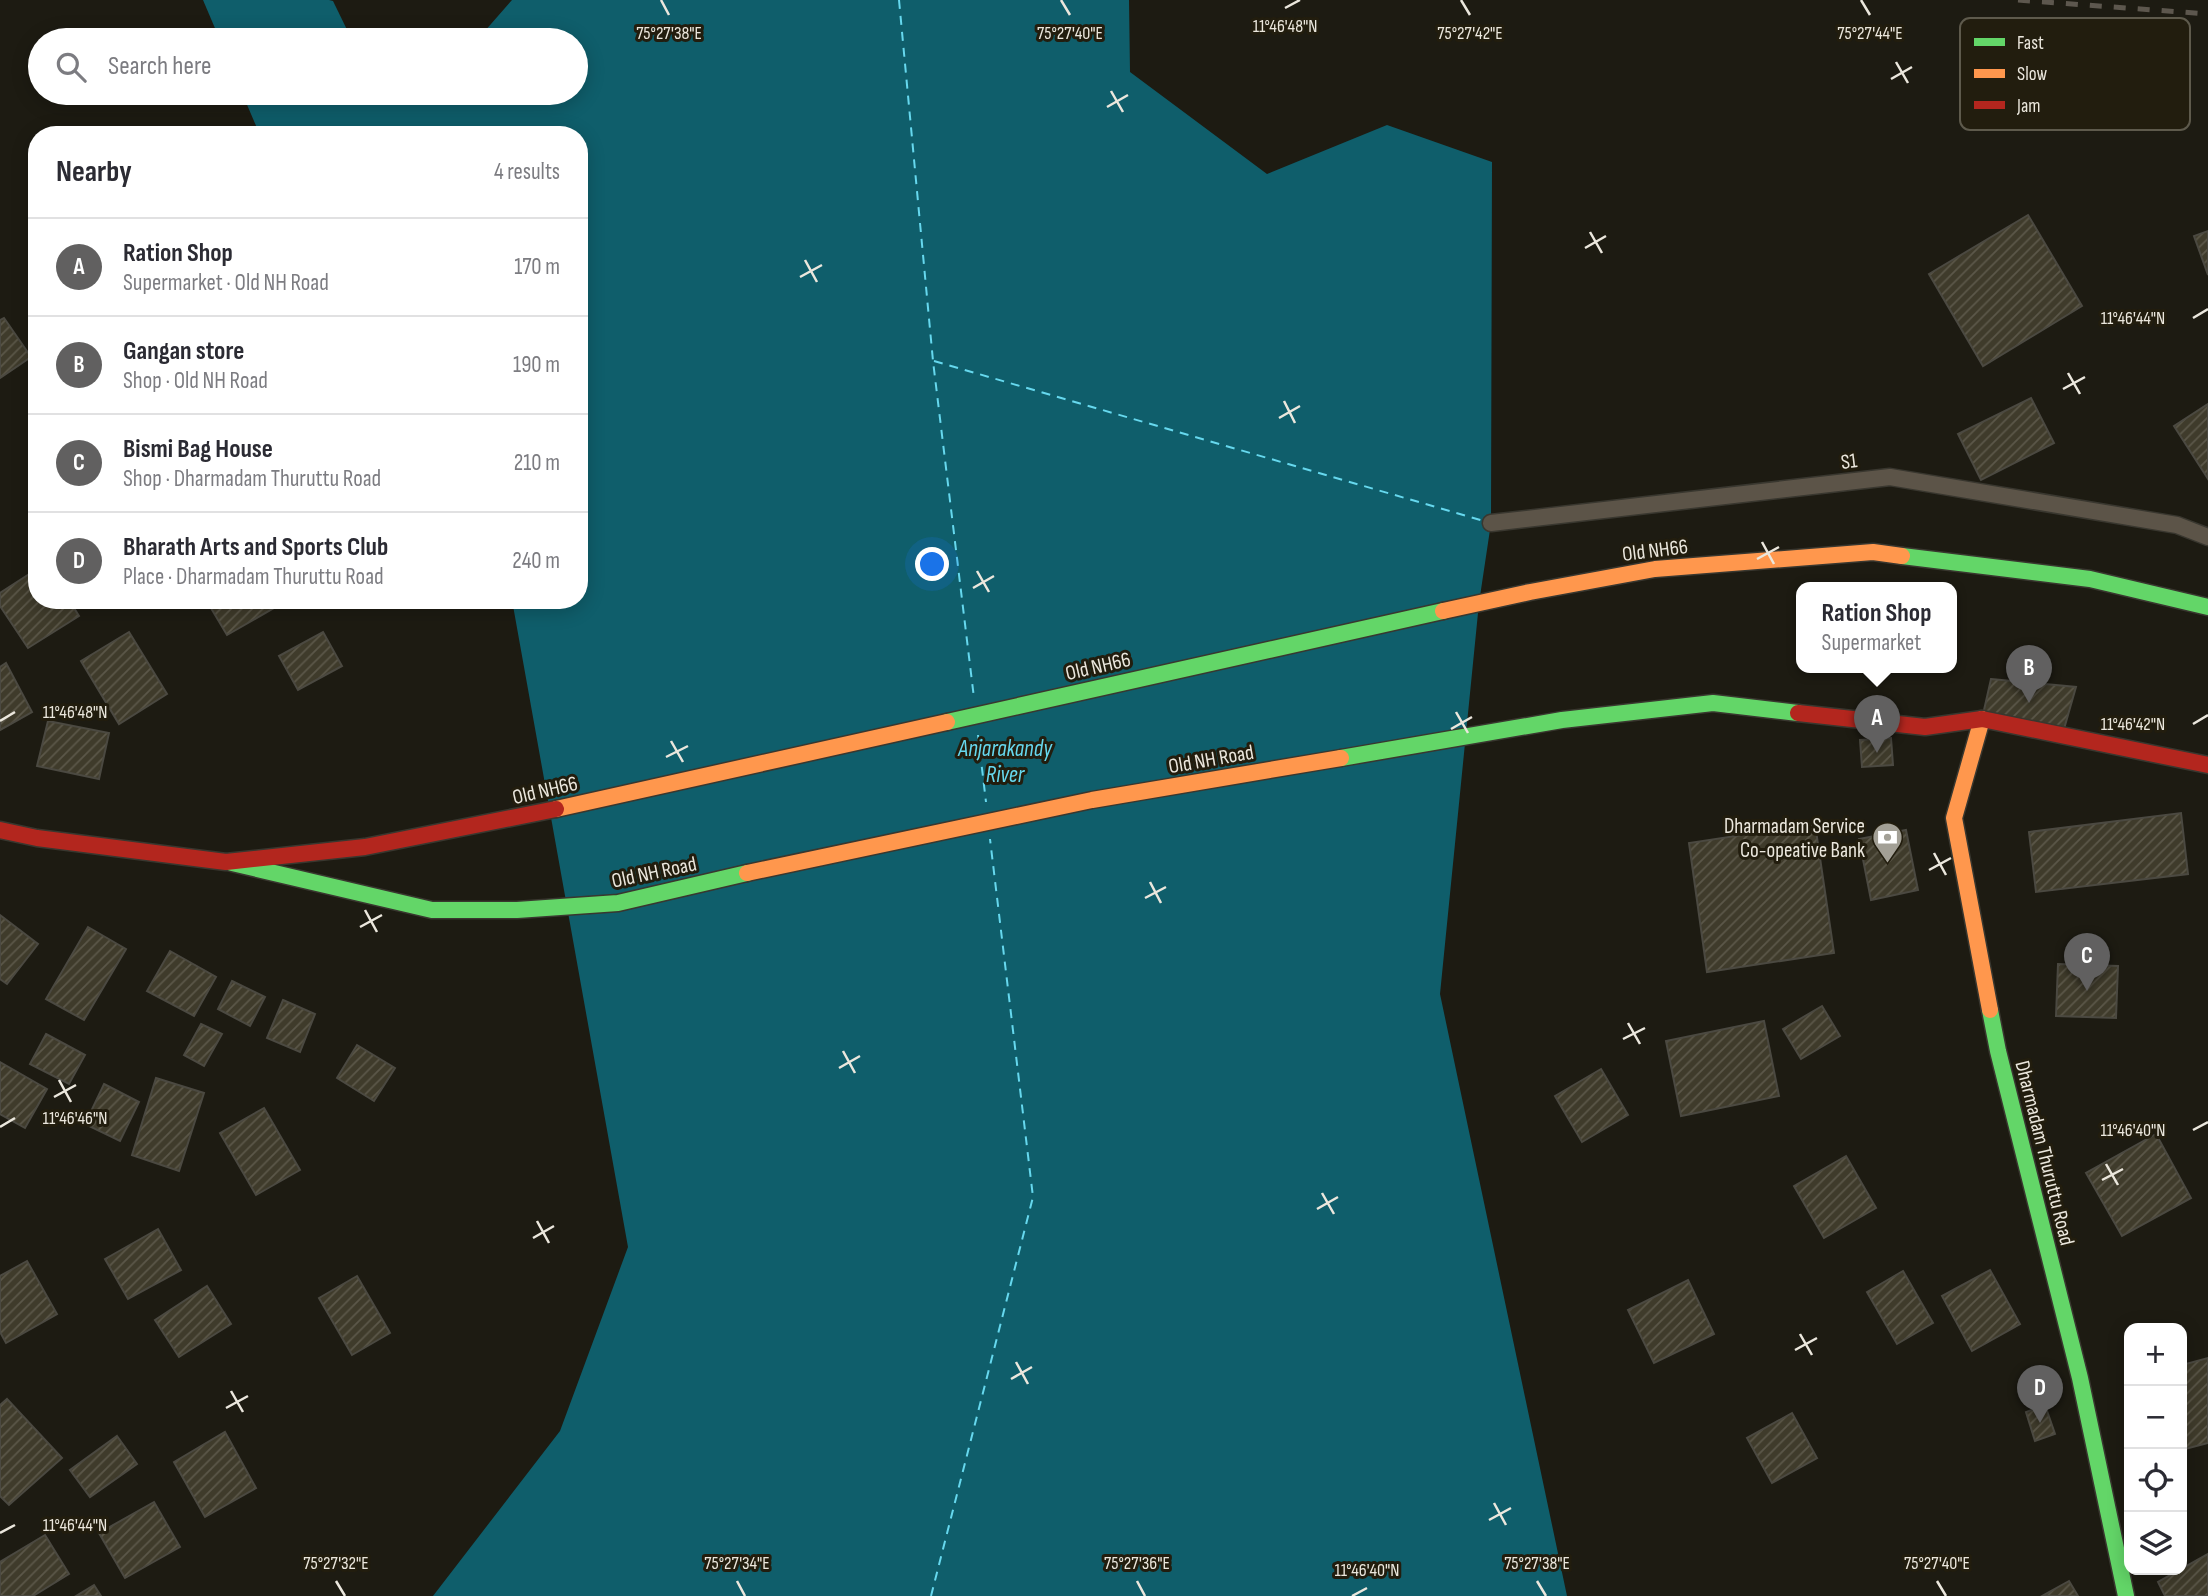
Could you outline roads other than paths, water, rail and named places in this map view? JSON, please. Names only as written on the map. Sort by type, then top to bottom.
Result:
[{"type":"main road","name":"Old NH66","points":[[0,830],[37,838],[226,862],[365,847],[505,820],[1530,592],[1655,569],[1873,552],[2090,579],[2208,607]]},
{"type":"main road","name":"Old NH Road","points":[[226,862],[432,910],[517,910],[618,903],[783,865],[1093,800],[1562,720],[1713,703],[1925,727],[1982,719],[2208,765]]},
{"type":"main road","name":"Dharmadam Thuruttu Road","points":[[1982,719],[1954,818],[1998,1051],[2080,1378],[2126,1596]]},
{"type":"lane","name":"S1","points":[[1491,523],[1890,477],[2177,525],[2208,537]]},
{"type":"water","points":[[203,0],[329,0],[333,1],[346,28],[215,28]]},
{"type":"water","name":"Anjarakandy River","points":[[512,0],[1129,0],[1130,72],[1267,174],[1387,125],[1492,162],[1491,523],[1479,603],[1440,994],[1567,1596],[433,1596],[560,1431],[628,1247],[514,609],[588,609],[588,126],[256,126],[247,105],[588,105],[588,28],[488,28]]},
{"type":"railway","points":[[2018,0],[2208,14]]},
{"type":"place","name":"Gangan store","points":[[2029,703]]},
{"type":"place","name":"Ration Shop","points":[[1877,753]]},
{"type":"place","name":"Dharmadam Service Co-opeative Bank","points":[[1888,865]]},
{"type":"place","name":"Bismi Bag House","points":[[2087,991]]},
{"type":"place","name":"Bharath Arts and Sports Club","points":[[2040,1423]]}]
